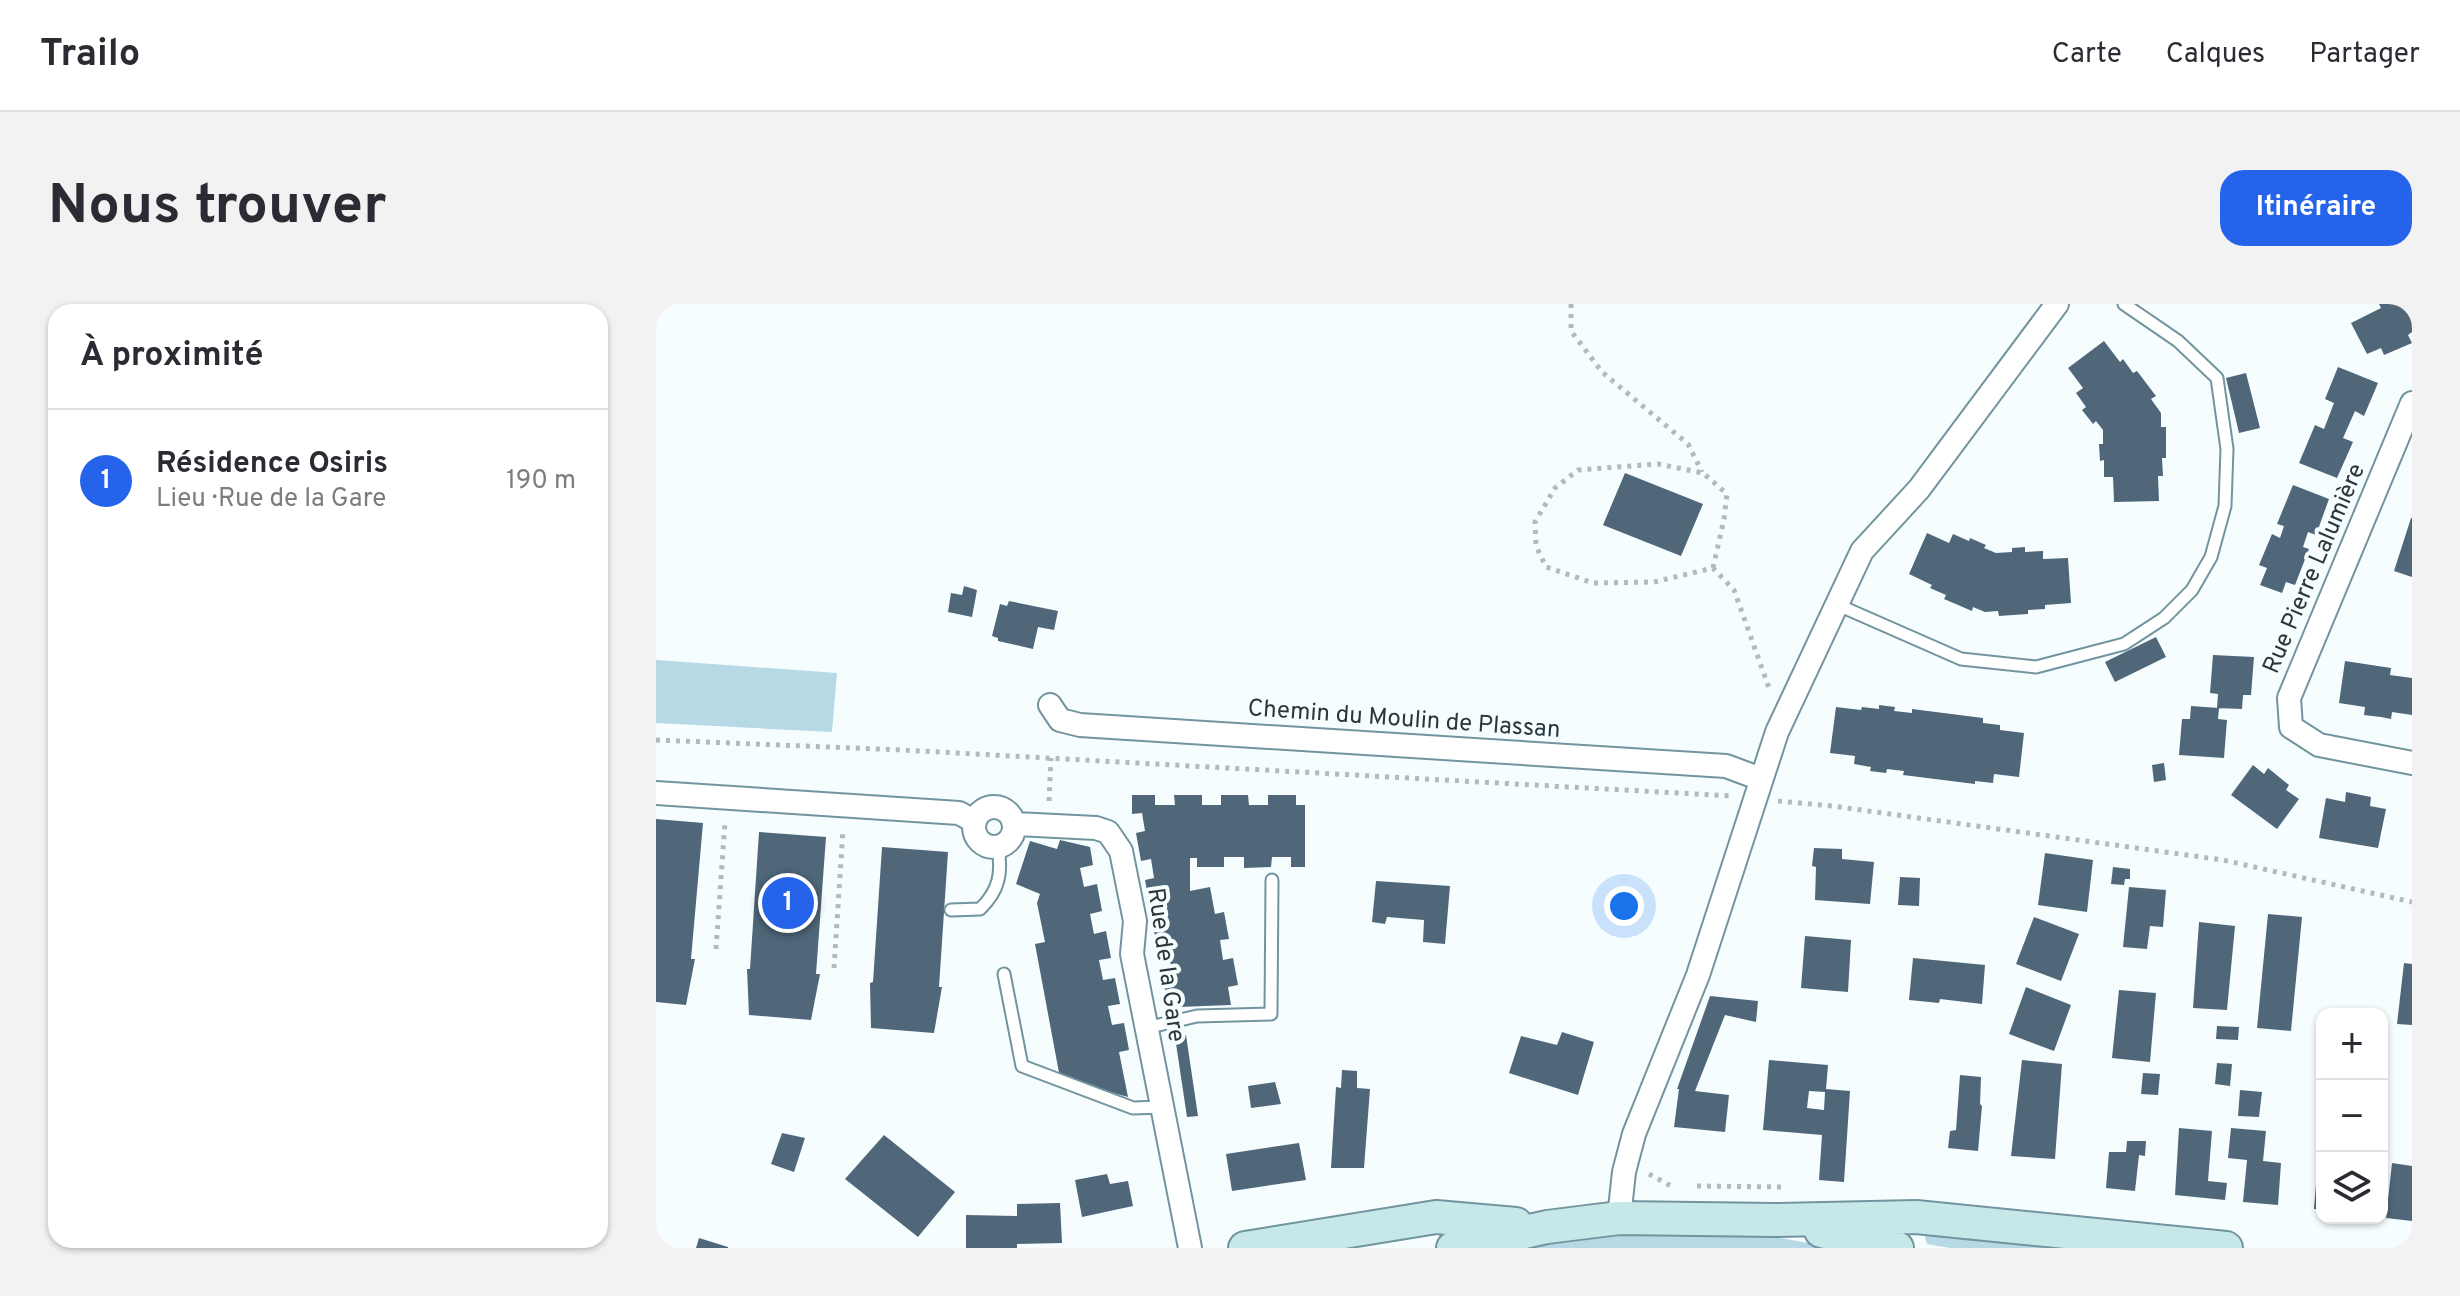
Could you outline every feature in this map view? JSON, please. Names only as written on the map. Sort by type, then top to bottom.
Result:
[{"type":"street","points":[[1619,1218],[1624,1172],[1634,1134],[1698,975],[1757,789],[1788,707],[1862,551],[1919,489],[2057,304]]},
{"type":"street","name":"Rue Pierre Lalumière","points":[[2412,403],[2289,698],[2291,727],[2319,745],[2412,763]]},
{"type":"street","name":"Chemin du Moulin de Plassan","points":[[1050,705],[1060,720],[1080,725],[1726,766],[1757,789]]},
{"type":"street","points":[[656,793],[959,813],[974,821]]},
{"type":"street","points":[[994,807],[1005,811],[1014,824],[1009,840],[998,847],[991,847],[978,841],[974,821],[981,811],[994,807]]},
{"type":"street","name":"Rue de la Gare","points":[[1014,824],[1081,826],[1108,832],[1121,851],[1135,921],[1132,954],[1190,1248]]},
{"type":"street","points":[[1245,1248],[1436,1217],[1547,1227]]},
{"type":"street","points":[[1453,1248],[1547,1227],[1619,1218],[1775,1220],[1916,1217],[2226,1248]]},
{"type":"street","points":[[1775,1220],[1897,1248]]},
{"type":"lane","points":[[1838,605],[1961,659],[2036,667],[2124,644],[2164,618],[2192,590],[2211,557],[2225,506],[2227,449],[2217,378],[2178,341],[2124,304]]},
{"type":"lane","points":[[951,910],[980,909],[991,898],[998,885],[998,847]]},
{"type":"lane","points":[[1146,1028],[1197,1016],[1271,1014],[1272,880]]},
{"type":"lane","points":[[1004,974],[1022,1066],[1133,1108],[1161,1107]]},
{"type":"path","points":[[1571,304],[1571,331],[1602,372],[1688,444],[1703,473],[1727,494],[1713,568]]},
{"type":"path","points":[[1703,473],[1658,464],[1578,470],[1555,488],[1535,522],[1536,546],[1546,567],[1593,583],[1654,582],[1713,568]]},
{"type":"path","points":[[1713,568],[1734,590],[1772,696],[1788,707]]},
{"type":"path","points":[[656,740],[1693,793],[1757,789],[1832,806],[2223,860],[2412,902]]},
{"type":"path","points":[[1048,825],[1051,758]]},
{"type":"path","points":[[716,949],[727,797]]},
{"type":"path","points":[[834,968],[845,805]]},
{"type":"shaded area","points":[[656,660],[837,673],[832,732],[656,723]]},
{"type":"shaded area","points":[[1928,1230],[2146,1248],[1950,1248],[1927,1244],[1925,1237]]},
{"type":"shaded area","points":[[1631,1234],[1775,1237],[1836,1248],[1521,1248]]},
{"type":"building","points":[[2379,304],[2412,304],[2412,332],[2408,335],[2412,343],[2384,355],[2381,348],[2367,354],[2351,323],[2381,308]]},
{"type":"building","points":[[2104,341],[2120,362],[2123,359],[2133,373],[2137,371],[2156,396],[2151,399],[2161,413],[2161,427],[2166,427],[2166,458],[2162,458],[2163,476],[2158,476],[2159,501],[2114,502],[2113,477],[2104,477],[2104,460],[2100,461],[2099,444],[2103,444],[2103,430],[2096,421],[2093,424],[2082,410],[2086,407],[2076,393],[2083,388],[2068,368]]},
{"type":"building","points":[[2338,367],[2378,383],[2364,416],[2355,411],[2343,438],[2353,442],[2337,478],[2299,463],[2315,425],[2324,429],[2334,403],[2325,399]]},
{"type":"building","points":[[2246,373],[2260,428],[2239,433],[2226,378]]},
{"type":"building","points":[[1625,473],[1703,504],[1681,556],[1603,525]]},
{"type":"building","points":[[2293,485],[2329,499],[2316,535],[2308,532],[2303,547],[2309,549],[2295,585],[2286,582],[2282,593],[2260,585],[2267,568],[2259,565],[2272,534],[2280,538],[2284,526],[2277,524]]},
{"type":"building","points":[[2412,518],[2412,577],[2394,571]]},
{"type":"building","points":[[1927,533],[1949,543],[1953,534],[1969,541],[1970,538],[1996,553],[2025,547],[2025,552],[2043,551],[2043,559],[2068,558],[2071,603],[2045,605],[2045,609],[2028,610],[2028,614],[1999,616],[1998,611],[1985,612],[1973,607],[1972,611],[1944,599],[1946,595],[1930,588],[1932,585],[1909,574]]},
{"type":"building","points":[[964,586],[977,590],[972,617],[948,612],[951,593],[962,595]]},
{"type":"building","points":[[1009,601],[1058,611],[1054,630],[1038,627],[1033,649],[998,641],[992,636],[1000,604],[1007,606]]},
{"type":"building","points":[[2156,637],[2166,657],[2115,682],[2105,662]]},
{"type":"building","points":[[2213,655],[2254,657],[2251,695],[2243,695],[2242,709],[2217,708],[2218,694],[2210,693]]},
{"type":"building","points":[[2345,661],[2391,668],[2390,675],[2412,678],[2412,715],[2392,712],[2391,719],[2364,715],[2365,707],[2339,703]]},
{"type":"building","points":[[1879,705],[1895,707],[1894,711],[1912,713],[1912,709],[1983,718],[1983,723],[2000,725],[2000,730],[2024,733],[2019,777],[1994,774],[1993,783],[1975,781],[1975,784],[1903,775],[1904,771],[1870,771],[1871,767],[1854,764],[1855,756],[1830,753],[1836,707],[1861,710],[1862,707],[1879,709]]},
{"type":"building","points":[[2191,706],[2219,708],[2218,719],[2227,720],[2224,758],[2179,755],[2182,719],[2190,719]]},
{"type":"building","points":[[2164,763],[2166,780],[2154,782],[2152,765]]},
{"type":"building","points":[[2253,765],[2264,774],[2268,768],[2289,785],[2286,790],[2299,799],[2277,829],[2231,795]]},
{"type":"building","points":[[2346,792],[2371,797],[2370,806],[2386,809],[2378,848],[2319,838],[2326,798],[2345,802]]},
{"type":"building","points":[[1132,795],[1155,795],[1155,805],[1175,805],[1174,795],[1202,795],[1202,805],[1221,805],[1221,795],[1248,795],[1249,805],[1268,805],[1268,795],[1296,795],[1296,805],[1305,805],[1305,867],[1291,867],[1291,857],[1272,857],[1271,867],[1244,868],[1244,857],[1224,857],[1224,867],[1197,867],[1197,858],[1190,858],[1190,891],[1210,887],[1215,914],[1224,912],[1229,939],[1220,940],[1223,960],[1233,958],[1238,985],[1228,987],[1231,1005],[1179,1007],[1177,998],[1167,1000],[1162,973],[1172,971],[1168,952],[1159,954],[1153,927],[1163,925],[1159,906],[1150,908],[1145,880],[1154,878],[1151,859],[1141,861],[1136,833],[1145,831],[1142,813],[1132,814]]},
{"type":"building","points":[[656,819],[703,823],[691,959],[695,959],[686,1005],[656,1002]]},
{"type":"building","points":[[759,832],[826,837],[816,974],[820,974],[811,1020],[749,1015],[747,969],[750,969]]},
{"type":"building","points":[[1060,840],[1090,847],[1093,865],[1080,868],[1084,887],[1097,884],[1102,911],[1090,914],[1094,934],[1106,931],[1111,958],[1099,960],[1103,980],[1115,978],[1120,1004],[1108,1006],[1112,1025],[1124,1023],[1129,1050],[1119,1052],[1128,1097],[1060,1078],[1035,944],[1045,942],[1037,903],[1040,894],[1016,884],[1030,841],[1057,849]]},
{"type":"building","points":[[882,847],[948,852],[939,987],[942,987],[934,1033],[871,1028],[870,983],[873,982]]},
{"type":"building","points":[[1814,848],[1842,849],[1842,859],[1874,862],[1870,904],[1815,900]]},
{"type":"building","points":[[2045,853],[2093,860],[2087,912],[2038,905]]},
{"type":"building","points":[[2113,867],[2130,869],[2130,879],[2125,879],[2124,885],[2111,884]]},
{"type":"building","points":[[1900,877],[1920,878],[1919,906],[1898,905]]},
{"type":"building","points":[[1376,881],[1450,886],[1445,944],[1423,942],[1424,920],[1387,917],[1385,924],[1372,922]]},
{"type":"building","points":[[2129,887],[2166,890],[2163,927],[2150,926],[2147,949],[2123,947]]},
{"type":"building","points":[[2268,914],[2302,917],[2291,1031],[2257,1028]]},
{"type":"building","points":[[2034,917],[2079,934],[2061,981],[2016,964]]},
{"type":"building","points":[[2199,922],[2235,926],[2227,1010],[2193,1008]]},
{"type":"building","points":[[1805,936],[1851,940],[1848,992],[1801,988]]},
{"type":"building","points":[[1913,958],[1985,965],[1982,1004],[1940,999],[1939,1003],[1909,1000]]},
{"type":"building","points":[[2404,963],[2412,964],[2412,1025],[2397,1024]]},
{"type":"building","points":[[2026,987],[2071,1005],[2054,1051],[2009,1034]]},
{"type":"building","points":[[2119,990],[2156,993],[2150,1062],[2112,1058]]},
{"type":"building","points":[[1710,996],[1758,1001],[1756,1022],[1725,1015],[1695,1091],[1729,1095],[1725,1132],[1674,1127],[1677,1089]]},
{"type":"building","points":[[2217,1026],[2239,1027],[2238,1040],[2216,1039]]},
{"type":"building","points":[[1562,1032],[1594,1042],[1578,1095],[1509,1073],[1521,1036],[1557,1045]]},
{"type":"building","points":[[1186,1035],[1198,1116],[1187,1117],[1175,1037]]},
{"type":"building","points":[[1769,1060],[1828,1065],[1826,1089],[1850,1091],[1844,1182],[1819,1180],[1822,1135],[1763,1130]],"holes":[[[1809,1091],[1825,1092],[1824,1110],[1807,1108]]]},
{"type":"building","points":[[2022,1060],[2062,1064],[2055,1159],[2011,1156]]},
{"type":"building","points":[[2217,1063],[2232,1064],[2230,1086],[2215,1084]]},
{"type":"building","points":[[1342,1070],[1357,1071],[1357,1088],[1370,1089],[1364,1168],[1331,1168],[1336,1087],[1341,1088]]},
{"type":"building","points":[[2143,1073],[2160,1074],[2158,1095],[2141,1094]]},
{"type":"building","points":[[1960,1075],[1981,1077],[1978,1151],[1948,1148],[1950,1131],[1956,1130]]},
{"type":"building","points":[[1275,1082],[1281,1104],[1251,1108],[1248,1086]]},
{"type":"building","points":[[2240,1090],[2262,1092],[2259,1117],[2238,1116]]},
{"type":"building","points":[[2179,1128],[2212,1131],[2208,1181],[2227,1183],[2225,1200],[2175,1195]]},
{"type":"building","points":[[2231,1128],[2266,1131],[2263,1161],[2281,1163],[2278,1205],[2243,1202],[2247,1160],[2228,1158]]},
{"type":"building","points":[[782,1133],[805,1138],[794,1172],[771,1164]]},
{"type":"building","points":[[884,1135],[955,1192],[918,1237],[845,1179]]},
{"type":"building","points":[[2127,1141],[2146,1141],[2145,1156],[2139,1155],[2135,1191],[2106,1188],[2109,1152],[2126,1152]]},
{"type":"building","points":[[1299,1143],[1306,1180],[1232,1191],[1226,1154]]},
{"type":"building","points":[[2392,1163],[2412,1166],[2412,1221],[2388,1218]]},
{"type":"building","points":[[1107,1174],[1110,1184],[1128,1181],[1133,1206],[1082,1217],[1075,1180]]},
{"type":"building","points":[[1060,1203],[1062,1243],[1017,1244],[1017,1248],[966,1248],[966,1215],[1017,1216],[1017,1204]]},
{"type":"building","points":[[699,1238],[728,1247],[728,1248],[696,1248]]},
{"type":"place","name":"Résidence Osiris","points":[[788,903]]}]
